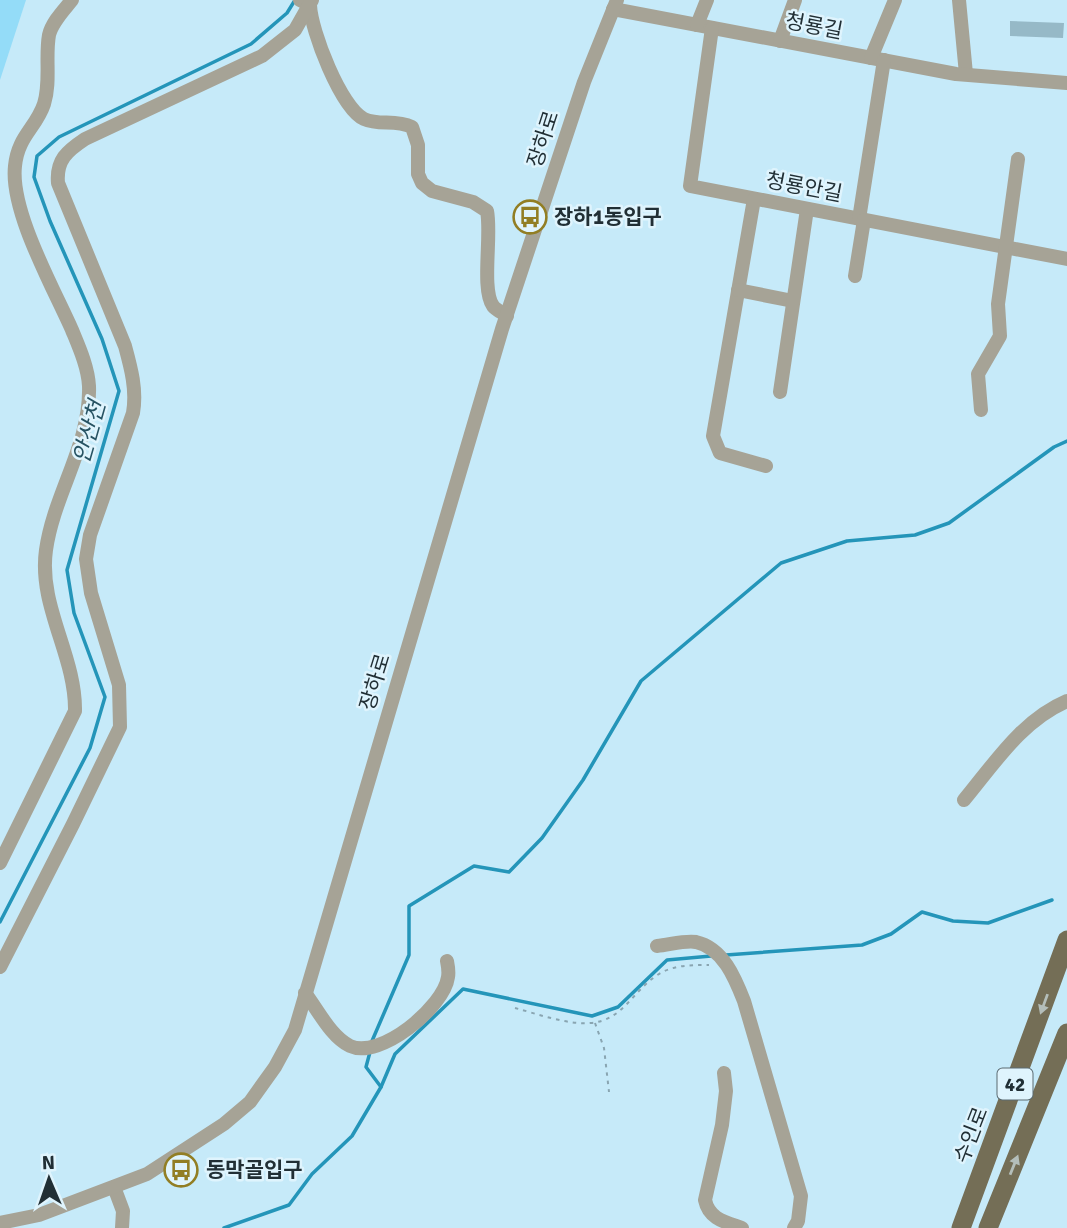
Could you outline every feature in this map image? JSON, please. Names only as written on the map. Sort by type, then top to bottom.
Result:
[{"type":"main road","name":"수인로","points":[[961,1228],[1067,940]]},
{"type":"main road","name":"42","points":[[988,1228],[1067,1033]]},
{"type":"street","points":[[0,863],[75,711],[75,694],[70,671],[50,605],[46,550],[81,442],[88,407],[89,383],[77,344],[27,228],[17,196],[15,166],[21,140],[44,104],[49,33],[72,0]]},
{"type":"street","points":[[705,26],[707,0]]},
{"type":"street","points":[[780,41],[795,0]]},
{"type":"street","points":[[855,276],[878,59],[895,0]]},
{"type":"street","points":[[959,0],[966,74]]},
{"type":"street","points":[[307,2],[315,36],[323,55],[358,116],[368,121],[401,122],[412,127],[418,145],[418,174],[422,183],[432,191],[473,202],[487,211],[487,287],[493,307],[507,316]]},
{"type":"street","points":[[0,967],[120,727],[119,685],[91,593],[86,559],[90,535],[133,413],[134,386],[125,346],[66,204],[58,183],[57,171],[68,150],[85,139],[262,56],[295,30],[307,2]]},
{"type":"street","name":"청룡길","points":[[615,5],[705,26],[878,59],[966,74],[1067,83]]},
{"type":"street","name":"장하로","points":[[0,1223],[39,1215],[147,1174],[224,1124],[250,1102],[275,1067],[295,1030],[507,316],[584,82],[615,5]]},
{"type":"street","name":"청룡안길","points":[[705,26],[690,186],[1067,259]]},
{"type":"street","points":[[981,410],[978,374],[1000,336],[998,304],[1018,159]]},
{"type":"street","points":[[754,199],[713,436],[720,453],[766,466]]},
{"type":"street","points":[[780,392],[807,209]]},
{"type":"street","points":[[738,290],[793,301]]},
{"type":"street","points":[[964,800],[1023,730],[1040,715],[1067,701]]},
{"type":"street","points":[[657,946],[695,942],[712,949],[725,964],[744,1001],[801,1196],[800,1214],[794,1228]]},
{"type":"street","points":[[305,993],[334,1034],[348,1045],[368,1049],[394,1038],[421,1018],[437,1000],[448,978],[447,961]]},
{"type":"street","points":[[724,1073],[726,1091],[722,1125],[705,1200],[707,1209],[715,1217],[742,1228]]},
{"type":"street","points":[[114,1186],[123,1211],[122,1228]]},
{"type":"path","points":[[515,1008],[565,1020],[595,1022],[614,1017],[655,976],[675,967],[725,964]]},
{"type":"path","points":[[595,1022],[604,1048],[609,1092]]},
{"type":"shaded area","points":[[0,0],[26,0],[0,80]]},
{"type":"building","points":[[1010,21],[1064,23],[1063,38],[1010,36]]},
{"type":"waterway","name":"안산천","points":[[0,922],[90,748],[105,697],[74,613],[67,570],[119,391],[102,339],[50,221],[34,177],[37,156],[59,137],[251,44],[287,13],[295,0]]},
{"type":"waterway","points":[[372,1041],[409,955],[409,906],[474,866],[509,872],[542,838],[583,780],[641,681],[781,563],[847,541],[915,535],[949,523],[1054,447],[1067,441]]},
{"type":"waterway","points":[[726,955],[862,945],[891,934],[922,912],[953,921],[988,923],[1052,900]]},
{"type":"waterway","points":[[224,1228],[289,1205],[312,1174],[352,1136],[381,1087],[395,1054],[463,989],[592,1016],[618,1007],[667,960],[711,956]]},
{"type":"waterway","points":[[370,1052],[366,1067],[381,1087]]},
{"type":"place","name":"장하1동입구","points":[[530,217]]},
{"type":"place","name":"동막골입구","points":[[181,1170]]}]
